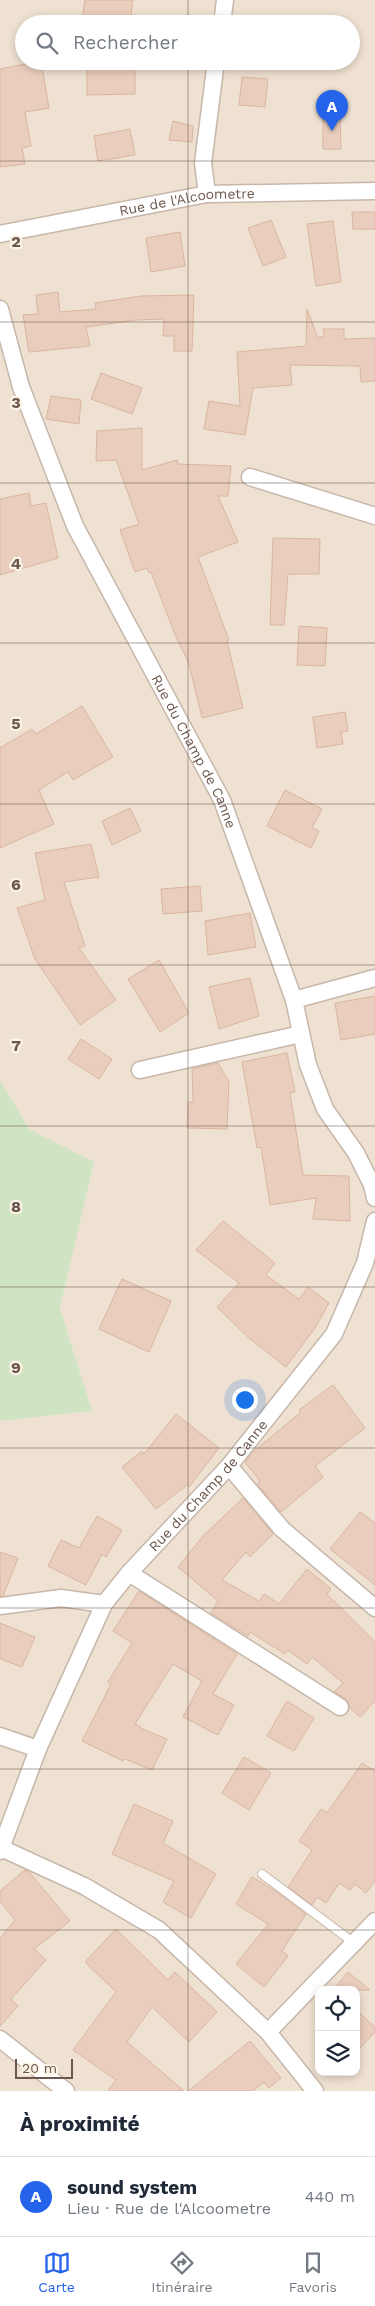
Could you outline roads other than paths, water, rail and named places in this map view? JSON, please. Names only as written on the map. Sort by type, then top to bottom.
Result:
[{"type":"street","points":[[223,15],[225,0]]},
{"type":"street","points":[[207,194],[203,164],[215,70]]},
{"type":"street","name":"Rue de l'Alcoometre","points":[[0,234],[207,194],[375,191]]},
{"type":"street","name":"Rue du Champ de Canne","points":[[0,308],[21,388],[75,526],[222,800],[294,1000],[308,1065],[324,1109],[356,1152],[372,1184],[375,1198]]},
{"type":"street","points":[[250,477],[375,516]]},
{"type":"street","points":[[294,1000],[375,978]]},
{"type":"street","points":[[140,1070],[301,1034]]},
{"type":"street","name":"Rue du Champ de Canne","points":[[1,1849],[38,1749],[104,1604],[129,1573],[229,1466],[334,1334],[365,1263],[375,1221]]},
{"type":"street","points":[[229,1466],[282,1529],[375,1608]]},
{"type":"street","points":[[129,1573],[340,1707]]},
{"type":"street","points":[[0,1606],[61,1598],[104,1604]]},
{"type":"street","points":[[0,1736],[38,1749]]},
{"type":"street","points":[[1,1849],[84,1886],[159,1930],[268,2032],[315,2091]]},
{"type":"street","points":[[268,2032],[375,1921]]},
{"type":"street","points":[[0,2038],[66,2091]]},
{"type":"lane","points":[[262,1874],[354,1943]]},
{"type":"place","name":"sound system","points":[[332,131]]}]
